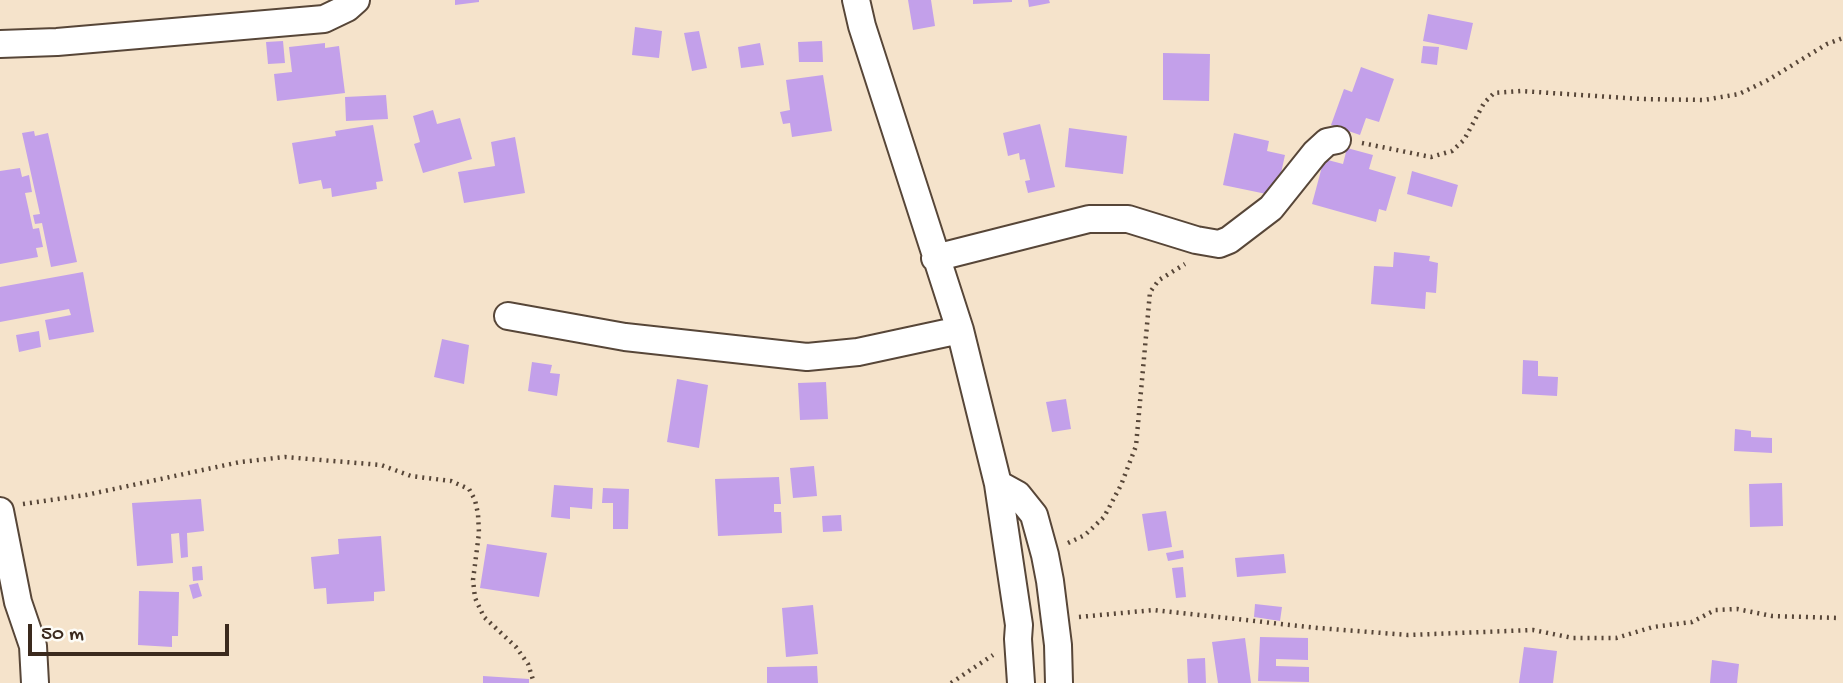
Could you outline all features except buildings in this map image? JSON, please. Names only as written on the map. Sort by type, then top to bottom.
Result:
[{"type":"street","points":[[0,44],[57,42],[324,19],[347,8],[356,0]]},
{"type":"street","points":[[856,0],[935,258],[960,330],[999,484],[1019,625],[1021,683]]},
{"type":"street","points":[[935,258],[1088,219],[1128,219],[1196,240],[1219,244],[1229,240],[1271,208],[1315,153],[1327,142],[1337,139]]},
{"type":"street","points":[[508,316],[625,337],[807,357],[858,352],[960,330]]},
{"type":"street","points":[[999,484],[1017,495],[1034,515],[1045,555],[1058,645],[1059,683]]},
{"type":"street","points":[[6,508],[18,603],[33,646],[35,683]]},
{"type":"path","points":[[1337,139],[1431,156],[1452,151],[1464,140],[1484,103],[1494,93],[1521,91],[1704,100],[1739,94],[1768,80],[1827,44],[1843,38]]},
{"type":"path","points":[[1045,555],[1085,535],[1104,517],[1121,485],[1136,446],[1150,292],[1158,280],[1219,244]]},
{"type":"path","points":[[6,508],[86,495],[240,463],[285,457],[381,465],[411,476],[451,481],[469,489],[478,514],[479,533],[473,580],[475,598],[484,617],[516,646],[528,664],[534,683]]},
{"type":"path","points":[[1054,621],[1154,610],[1408,635],[1534,630],[1573,638],[1616,638],[1653,627],[1692,622],[1716,610],[1737,609],[1772,616],[1840,618]]},
{"type":"path","points":[[951,683],[1018,639]]}]
